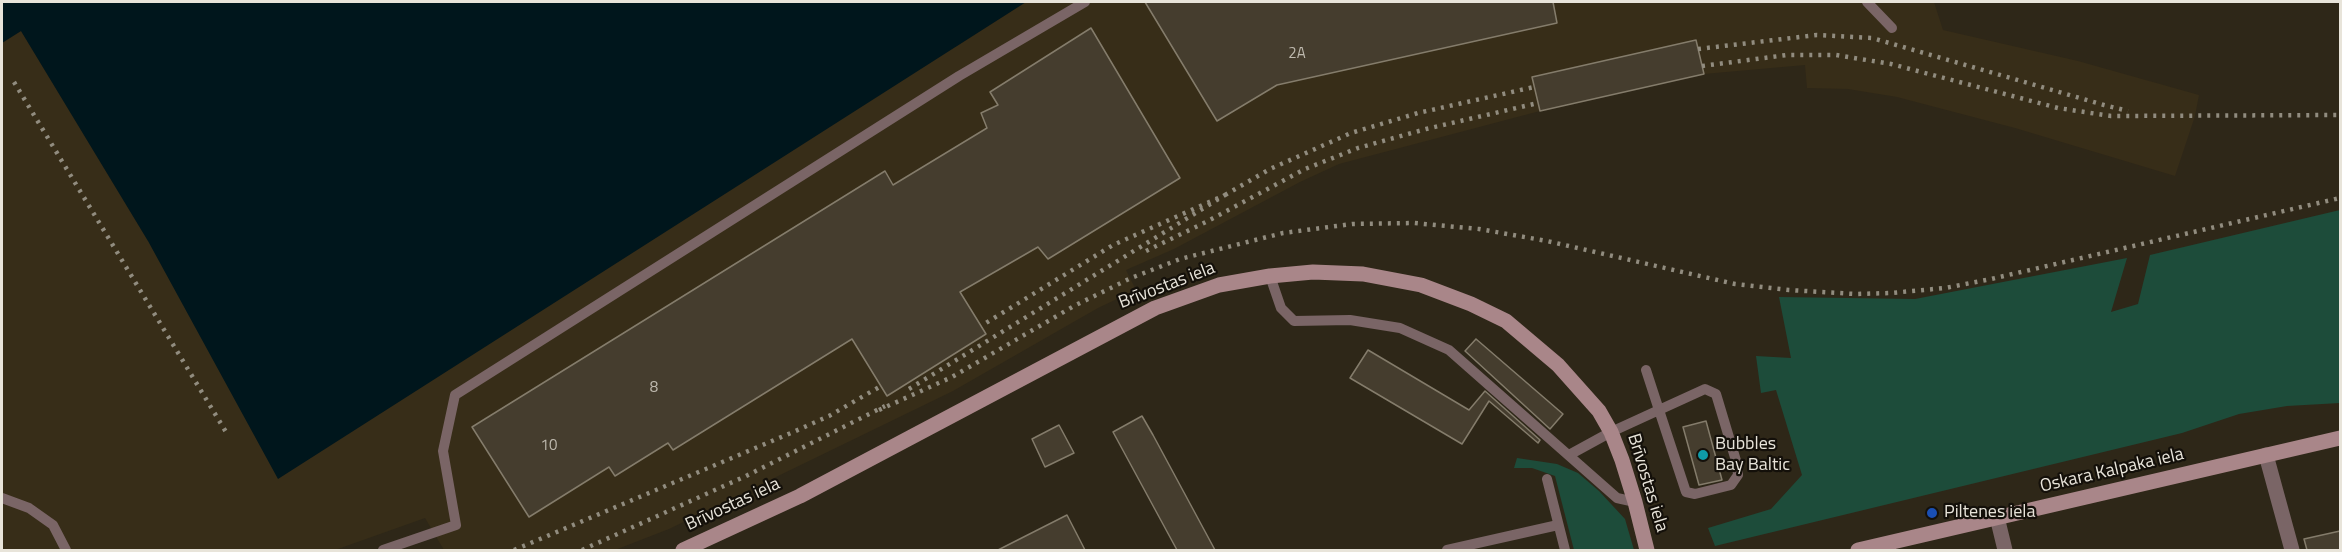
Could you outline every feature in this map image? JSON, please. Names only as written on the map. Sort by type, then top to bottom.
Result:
[{"type":"street","name":"Brīvostas iela","points":[[683,550],[800,496],[1155,308],[1219,285],[1269,276],[1313,272],[1363,274],[1420,285],[1471,304],[1506,321],[1558,365],[1599,411],[1611,432],[1635,502],[1647,550]]},
{"type":"street","name":"Oskara Kalpaka iela","points":[[1857,550],[2340,438]]},
{"type":"street","points":[[2266,455],[2292,550]]},
{"type":"street","points":[[1997,517],[2005,550]]},
{"type":"lane","points":[[383,550],[456,525],[443,452],[454,395],[958,76],[1085,2]]},
{"type":"lane","points":[[1867,2],[1892,28]]},
{"type":"lane","points":[[1269,276],[1281,308],[1294,321],[1350,320],[1400,328],[1449,350],[1617,498],[1635,502]]},
{"type":"lane","points":[[1569,455],[1611,432],[1659,410],[1705,389],[1716,394],[1737,464],[1738,475],[1731,485],[1695,494],[1686,492],[1659,410],[1646,370]]},
{"type":"lane","points":[[1547,479],[1564,550]]},
{"type":"lane","points":[[2,498],[29,508],[53,525],[66,550]]},
{"type":"lane","points":[[1447,550],[1558,525]]},
{"type":"shaded area","points":[[1026,2],[1934,2],[1943,30],[2078,61],[2199,95],[2195,116],[2175,176],[2015,128],[1897,97],[1848,89],[1807,88],[1805,65],[1704,74],[1540,111],[1339,164],[1300,182],[1174,249],[1126,270],[1136,290],[1098,308],[953,391],[669,529],[615,550],[444,550],[425,518],[335,550],[2,550],[2,43],[21,31],[148,241],[957,46]]},
{"type":"green space","points":[[2340,210],[2340,403],[2287,406],[2239,414],[2182,433],[1715,546],[1708,528],[1771,509],[1802,475],[1776,390],[1761,393],[1756,356],[1791,358],[1779,297],[1915,299],[2127,258],[2111,312],[2138,304],[2150,255]]},
{"type":"green space","points":[[1517,458],[1557,464],[1578,473],[1599,491],[1625,519],[1634,550],[1574,550],[1555,476],[1532,468],[1514,468]]},
{"type":"water","points":[[2,2],[1026,2],[278,479],[148,241],[21,31],[2,43]]},
{"type":"building","points":[[1145,2],[1553,2],[1557,23],[1277,85],[1217,121]]},
{"type":"building","points":[[1091,28],[1180,178],[1048,259],[1038,247],[960,292],[986,334],[887,396],[852,339],[673,450],[668,443],[615,476],[609,467],[529,517],[472,427],[885,171],[893,185],[987,128],[981,113],[998,105],[990,92]]},
{"type":"building","points":[[1696,40],[1704,74],[1540,111],[1532,77]]},
{"type":"building","points":[[1476,339],[1563,414],[1550,429],[1465,351]]},
{"type":"building","points":[[1368,350],[1469,410],[1485,391],[1540,440],[1538,443],[1489,401],[1462,444],[1350,378]]},
{"type":"building","points":[[1142,416],[1215,550],[1177,550],[1113,432]]},
{"type":"building","name":"Bubbles Bay Baltic","points":[[1706,421],[1722,480],[1699,485],[1683,427]]},
{"type":"building","points":[[1059,425],[1074,453],[1045,467],[1032,439]]},
{"type":"building","points":[[1067,515],[1085,550],[998,550]]},
{"type":"building","points":[[2340,531],[2340,550],[2307,550],[2304,539]]},
{"type":"railway","points":[[1698,49],[1817,35],[1872,38],[2128,111]]},
{"type":"railway","points":[[1702,66],[1787,55],[1836,55],[1891,64],[2058,108],[2111,116],[2340,115]]},
{"type":"railway","points":[[14,82],[226,432]]},
{"type":"railway","points":[[1225,195],[1270,169],[1351,133],[1418,113],[1534,87]]},
{"type":"railway","points":[[1146,251],[1305,169],[1358,148],[1426,129],[1538,103]]},
{"type":"railway","points":[[909,389],[1225,195],[1113,245],[981,326]]},
{"type":"railway","points":[[879,410],[952,377],[1074,306],[1131,278],[1180,259],[1283,233],[1352,224],[1414,223],[1479,229],[1547,241],[1735,284],[1855,294],[1891,293],[1945,288],[1991,279],[2340,198]]},
{"type":"railway","points":[[514,550],[791,433],[829,416],[881,386]]},
{"type":"railway","points":[[582,550],[746,476],[885,406]]},
{"type":"place","name":"Bubbles Bay Baltic","points":[[1703,455]]},
{"type":"place","name":"Piltenes iela","points":[[1932,513]]}]
